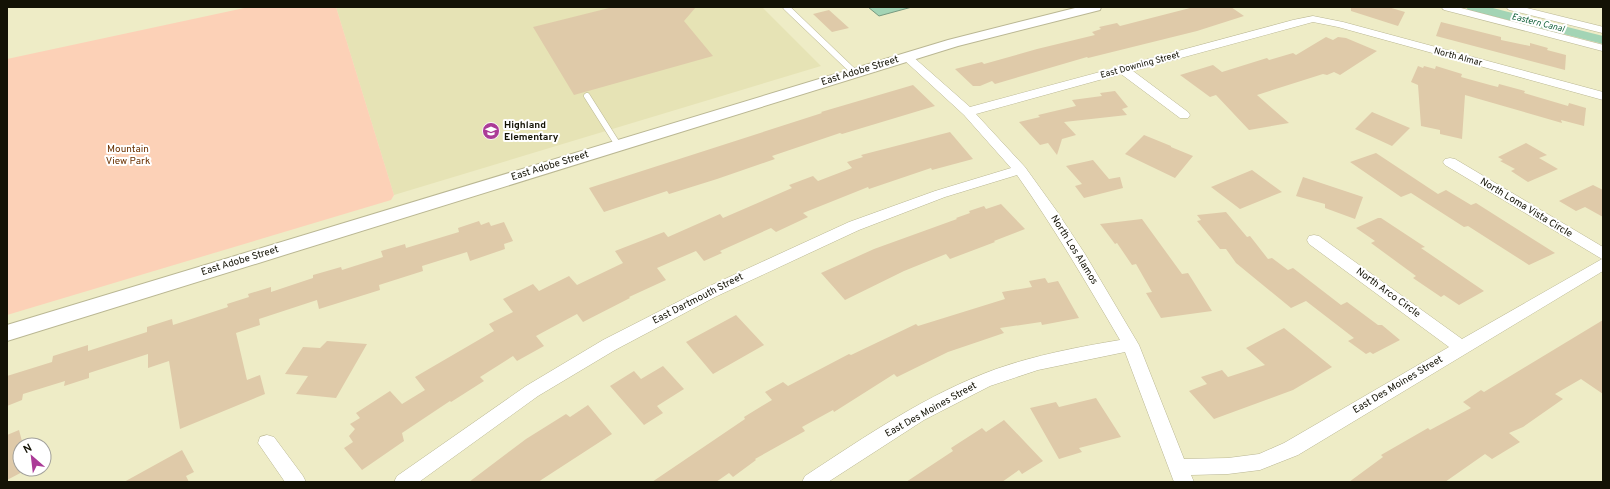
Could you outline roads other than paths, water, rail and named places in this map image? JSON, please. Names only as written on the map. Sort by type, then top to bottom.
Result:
[{"type":"street","name":"East Adobe Street","points":[[7,333],[907,57],[982,35],[1095,7]]},
{"type":"street","name":"East Downing Street","points":[[968,112],[1297,22],[1313,19]]},
{"type":"street","name":"North Almar","points":[[1313,19],[1339,24],[1603,96]]},
{"type":"street","name":"North Los Alamos","points":[[907,57],[968,112],[1020,170],[1051,213],[1080,258],[1130,345],[1182,475]]},
{"type":"street","points":[[1124,70],[1184,115]]},
{"type":"street","name":"North Loma Vista Circle","points":[[1450,162],[1603,254]]},
{"type":"street","name":"East Dartmouth Street","points":[[404,482],[532,391],[609,346],[708,293],[861,223],[940,194],[1020,170]]},
{"type":"street","name":"North Arco Circle","points":[[1314,240],[1462,347]]},
{"type":"street","name":"East Des Moines Street","points":[[1182,475],[1228,466],[1260,462],[1291,450],[1603,264]]},
{"type":"street","name":"East Des Moines Street","points":[[812,482],[927,410],[983,381],[1026,366],[1069,355],[1130,345]]},
{"type":"street","points":[[267,443],[296,482]]},
{"type":"lane","points":[[786,7],[855,73]]},
{"type":"lane","points":[[1445,7],[1603,48]]},
{"type":"lane","points":[[1510,7],[1603,30]]},
{"type":"lane","points":[[587,96],[618,145]]},
{"type":"waterway","name":"Eastern Canal","points":[[1473,7],[1603,40]]},
{"type":"place","name":"Highland Elementary","points":[[491,131]]},
{"type":"park label","name":"Mountain View Park","points":[[128,154]]}]
